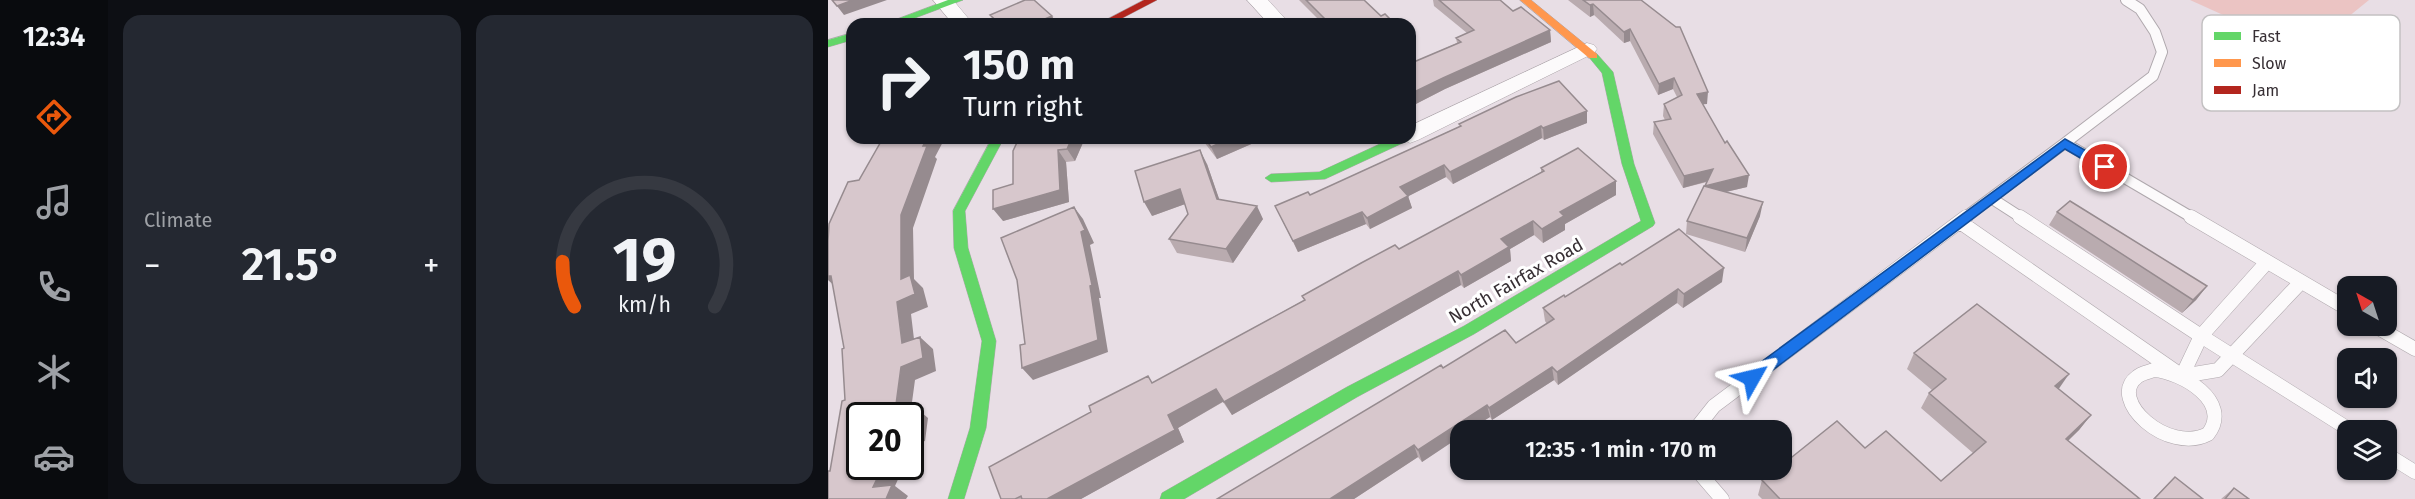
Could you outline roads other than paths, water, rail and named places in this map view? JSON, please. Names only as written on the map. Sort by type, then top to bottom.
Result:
[{"type":"street","points":[[1115,18],[1152,0]]},
{"type":"street","points":[[1257,0],[1274,18]]},
{"type":"street","name":"North Fairfax Road","points":[[1168,499],[1352,392],[1469,330],[1648,223],[1628,164],[1607,72],[1587,49],[1525,0]]},
{"type":"street","points":[[905,18],[949,1],[959,18]]},
{"type":"street","points":[[828,45],[846,38]]},
{"type":"street","points":[[1416,130],[1587,49]]},
{"type":"street","points":[[956,499],[978,429],[989,341],[961,248],[959,211],[995,144]]},
{"type":"street","points":[[1271,178],[1321,176],[1387,144]]},
{"type":"lane","points":[[1703,420],[1714,406],[2153,76],[2162,52],[2155,32],[2140,9],[2126,0]]},
{"type":"lane","points":[[2065,143],[2337,303]]},
{"type":"lane","points":[[1991,198],[2201,336],[2337,422]]},
{"type":"lane","points":[[1960,222],[2182,376],[2205,394],[2212,406],[2215,417],[2214,427],[2207,435],[2184,440],[2169,437],[2155,430],[2134,409],[2129,397],[2128,386],[2133,378],[2142,372],[2154,370],[2182,376],[2218,370],[2301,282]]},
{"type":"lane","points":[[2182,376],[2201,336],[2267,262]]},
{"type":"lane","points":[[2392,336],[2415,349]]},
{"type":"lane","points":[[2397,461],[2415,472]]},
{"type":"lane","points":[[1706,480],[1722,499]]}]
